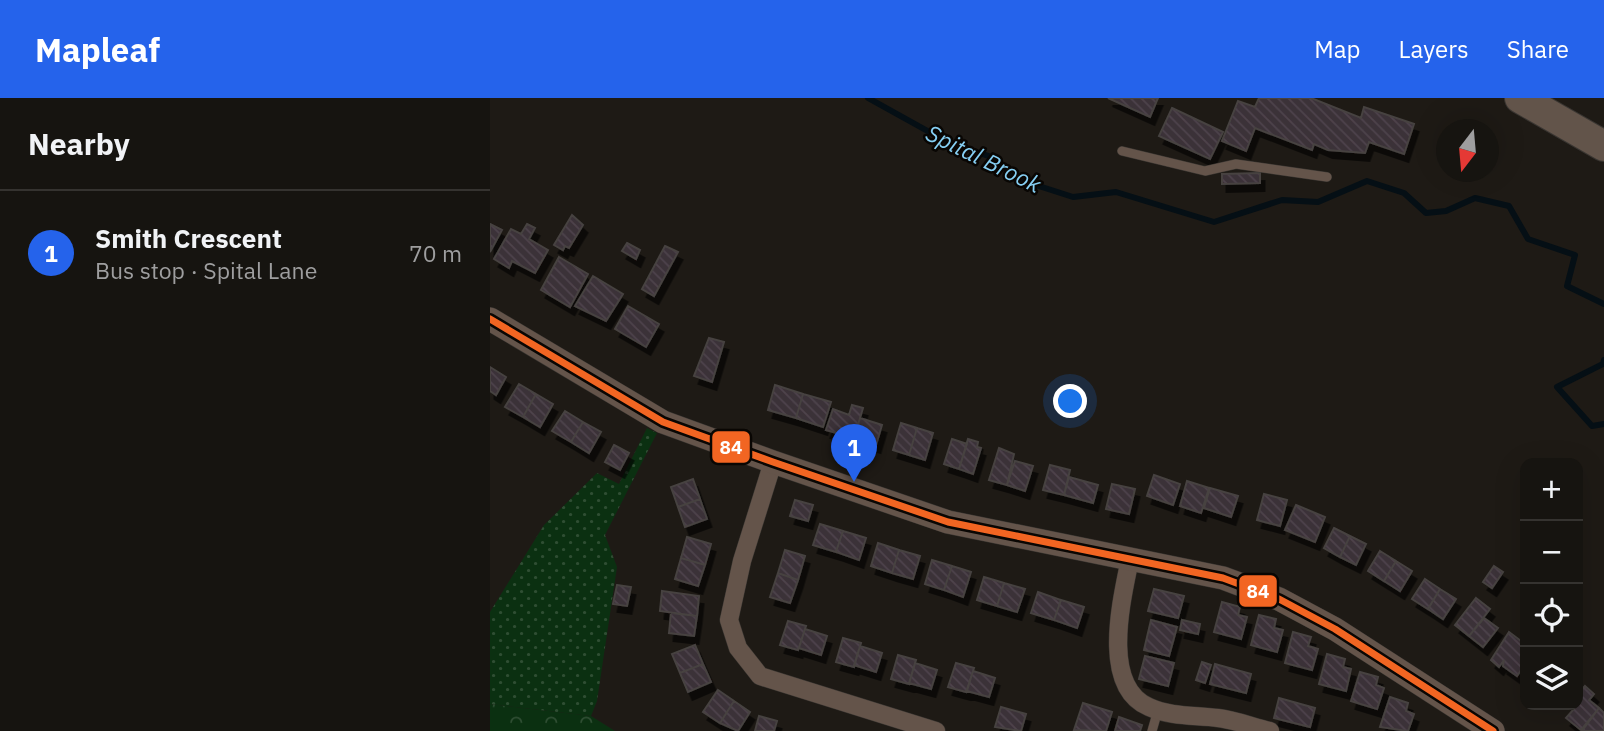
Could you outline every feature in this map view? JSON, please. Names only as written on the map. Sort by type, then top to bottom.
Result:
[{"type":"highway","points":[[1520,98],[1604,146]]},
{"type":"street","points":[[490,318],[663,422],[773,462],[948,522],[1223,578],[1279,599],[1335,629],[1493,731]]},
{"type":"street","points":[[773,462],[742,561],[729,620],[737,648],[760,676],[936,731]]},
{"type":"street","points":[[1130,559],[1121,600],[1117,648],[1124,683],[1146,706],[1172,715],[1220,718],[1270,731]]},
{"type":"lane","points":[[1122,151],[1205,171],[1236,164],[1327,177]]},
{"type":"lane","points":[[1152,731],[1158,710]]},
{"type":"green space","points":[[647,428],[657,433],[605,535],[617,567],[597,701],[591,716],[490,704],[490,612],[544,525],[597,473],[619,484]]},
{"type":"green space","points":[[490,704],[591,716],[615,731],[490,731]]},
{"type":"building","points":[[1108,98],[1158,98],[1150,117]]},
{"type":"building","points":[[1259,98],[1311,98],[1361,118],[1364,107],[1414,124],[1404,154],[1369,142],[1365,153],[1328,150],[1314,144],[1312,150],[1255,128],[1246,151],[1222,141],[1238,101],[1255,107]]},
{"type":"building","points":[[1172,108],[1223,132],[1210,159],[1159,136]]},
{"type":"building","points":[[1260,173],[1260,183],[1222,184],[1222,174]]},
{"type":"building","points":[[572,215],[583,225],[569,248],[565,246],[563,250],[554,245]]},
{"type":"building","points":[[490,224],[502,230],[490,252]]},
{"type":"building","points":[[527,224],[535,228],[529,239],[548,250],[535,273],[512,261],[509,268],[494,259],[511,229],[521,234]]},
{"type":"building","points":[[627,243],[640,250],[636,259],[622,251]]},
{"type":"building","points":[[665,246],[678,252],[654,296],[642,289]]},
{"type":"building","points":[[559,257],[588,274],[570,307],[541,290]]},
{"type":"building","points":[[593,276],[623,294],[606,321],[575,306]]},
{"type":"building","points":[[628,306],[659,324],[646,347],[615,329]]},
{"type":"building","points":[[709,338],[724,342],[712,382],[694,376]]},
{"type":"building","points":[[490,367],[506,377],[496,395],[490,391]]},
{"type":"building","points":[[519,384],[536,394],[523,417],[505,407]]},
{"type":"building","points":[[775,385],[803,394],[796,418],[768,410]]},
{"type":"building","points":[[536,394],[553,404],[540,427],[523,417]]},
{"type":"building","points":[[803,394],[831,402],[823,427],[796,418]]},
{"type":"building","points":[[852,405],[863,408],[854,438],[826,430],[833,409],[849,415]]},
{"type":"building","points":[[565,411],[583,422],[571,442],[552,431]]},
{"type":"building","points":[[860,418],[882,425],[876,445],[854,438]]},
{"type":"building","points":[[583,422],[601,432],[589,453],[571,442]]},
{"type":"building","points":[[901,423],[917,428],[909,455],[893,450]]},
{"type":"building","points":[[917,428],[933,433],[925,460],[909,455]]},
{"type":"building","points":[[952,439],[967,444],[959,469],[944,464]]},
{"type":"building","points":[[968,439],[978,442],[977,447],[981,448],[973,474],[959,469]]},
{"type":"building","points":[[614,445],[629,453],[620,470],[605,462]]},
{"type":"building","points":[[999,448],[1014,454],[1007,485],[989,480]]},
{"type":"building","points":[[1015,461],[1033,466],[1025,491],[1007,485]]},
{"type":"building","points":[[1050,465],[1070,470],[1064,495],[1043,490]]},
{"type":"building","points":[[1154,475],[1180,484],[1173,505],[1147,496]]},
{"type":"building","points":[[1069,477],[1098,485],[1093,503],[1064,495]]},
{"type":"building","points":[[693,479],[700,499],[678,507],[671,487]]},
{"type":"building","points":[[1187,481],[1209,488],[1201,513],[1180,506]]},
{"type":"building","points":[[1112,484],[1135,489],[1129,514],[1106,509]]},
{"type":"building","points":[[1210,488],[1238,496],[1231,517],[1204,508]]},
{"type":"building","points":[[1264,494],[1287,500],[1280,526],[1257,520]]},
{"type":"building","points":[[700,499],[707,519],[685,527],[678,507]]},
{"type":"building","points":[[795,500],[813,505],[808,521],[790,516]]},
{"type":"building","points":[[1296,505],[1325,517],[1315,542],[1285,530]]},
{"type":"building","points":[[820,524],[843,531],[836,552],[813,545]]},
{"type":"building","points":[[1334,528],[1350,536],[1340,557],[1324,548]]},
{"type":"building","points":[[843,531],[866,538],[859,560],[836,552]]},
{"type":"building","points":[[1350,536],[1366,544],[1356,565],[1340,557]]},
{"type":"building","points":[[687,537],[711,544],[705,565],[681,558]]},
{"type":"building","points":[[878,543],[899,550],[892,573],[871,566]]},
{"type":"building","points":[[785,550],[805,556],[798,580],[778,573]]},
{"type":"building","points":[[899,550],[920,556],[913,579],[892,573]]},
{"type":"building","points":[[1380,551],[1396,561],[1384,581],[1368,571]]},
{"type":"building","points":[[681,558],[705,565],[698,586],[675,579]]},
{"type":"building","points":[[932,560],[952,566],[944,590],[925,584]]},
{"type":"building","points":[[1396,561],[1412,571],[1400,591],[1384,581]]},
{"type":"building","points":[[952,566],[971,572],[963,597],[944,590]]},
{"type":"building","points":[[1494,566],[1503,572],[1492,588],[1483,582]]},
{"type":"building","points":[[778,573],[798,580],[790,603],[770,597]]},
{"type":"building","points":[[984,577],[1004,583],[997,606],[977,600]]},
{"type":"building","points":[[1425,579],[1440,589],[1428,609],[1412,599]]},
{"type":"building","points":[[1004,583],[1025,589],[1017,612],[997,606]]},
{"type":"building","points":[[617,585],[631,587],[627,606],[613,604]]},
{"type":"building","points":[[1154,589],[1184,596],[1178,618],[1148,611]]},
{"type":"building","points":[[1440,589],[1456,599],[1443,619],[1428,609]]},
{"type":"building","points":[[662,591],[699,596],[697,616],[660,611]]},
{"type":"building","points":[[1038,592],[1061,600],[1054,620],[1031,613]]},
{"type":"building","points":[[1476,598],[1490,609],[1469,636],[1455,625]]},
{"type":"building","points":[[1061,600],[1084,607],[1077,628],[1054,620]]},
{"type":"building","points":[[1222,602],[1240,607],[1238,615],[1247,617],[1241,639],[1214,632]]},
{"type":"building","points":[[671,613],[697,616],[694,636],[669,633]]},
{"type":"building","points":[[1259,615],[1276,619],[1274,628],[1283,630],[1277,652],[1251,645]]},
{"type":"building","points":[[1484,618],[1498,628],[1483,647],[1469,636]]},
{"type":"building","points":[[1151,620],[1177,627],[1169,656],[1144,650]]},
{"type":"building","points":[[1182,620],[1200,624],[1198,634],[1180,630]]},
{"type":"building","points":[[788,621],[806,626],[798,650],[780,645]]},
{"type":"building","points":[[805,629],[827,636],[821,655],[799,648]]},
{"type":"building","points":[[1293,632],[1311,637],[1308,646],[1318,649],[1312,670],[1285,663]]},
{"type":"building","points":[[1509,632],[1520,640],[1520,672],[1517,676],[1503,666],[1504,660],[1499,667],[1491,660]]},
{"type":"building","points":[[843,638],[861,643],[854,667],[836,662]]},
{"type":"building","points":[[695,645],[703,664],[680,673],[672,654]]},
{"type":"building","points":[[860,646],[882,653],[876,672],[854,665]]},
{"type":"building","points":[[1327,654],[1345,659],[1343,667],[1351,669],[1346,691],[1319,684]]},
{"type":"building","points":[[898,655],[916,660],[909,684],[891,679]]},
{"type":"building","points":[[1145,656],[1174,663],[1168,686],[1139,679]]},
{"type":"building","points":[[1202,662],[1211,665],[1205,683],[1196,680]]},
{"type":"building","points":[[915,663],[937,670],[931,689],[909,683]]},
{"type":"building","points":[[956,663],[974,668],[966,692],[948,687]]},
{"type":"building","points":[[703,664],[711,682],[688,692],[680,673]]},
{"type":"building","points":[[1215,664],[1251,674],[1246,693],[1210,684]]},
{"type":"building","points":[[973,671],[995,678],[989,697],[967,691]]},
{"type":"building","points":[[1360,672],[1378,677],[1376,685],[1384,688],[1377,709],[1351,701]]},
{"type":"building","points":[[1585,686],[1594,694],[1589,700],[1599,708],[1581,730],[1566,718],[1573,710],[1583,710]]},
{"type":"building","points":[[718,690],[734,701],[720,723],[703,712]]},
{"type":"building","points":[[1390,697],[1408,703],[1406,711],[1414,714],[1408,731],[1380,727]]},
{"type":"building","points":[[1279,698],[1315,708],[1310,727],[1274,718]]},
{"type":"building","points":[[734,701],[750,712],[738,731],[720,723]]},
{"type":"building","points":[[1083,703],[1112,712],[1106,731],[1074,730]]},
{"type":"building","points":[[1001,707],[1026,714],[1021,731],[995,727]]},
{"type":"building","points":[[1599,708],[1604,713],[1604,731],[1582,731]]},
{"type":"building","points":[[759,716],[777,721],[774,731],[755,731]]},
{"type":"building","points":[[1119,717],[1142,725],[1140,731],[1115,731]]},
{"type":"waterway","name":"Spital Brook","points":[[868,98],[951,144],[995,158],[1017,179],[1073,197],[1116,192],[1214,222],[1282,200],[1318,202],[1367,181],[1404,193],[1426,213],[1446,211],[1475,198],[1509,206],[1528,239],[1575,255],[1567,286],[1604,304]]},
{"type":"waterway","name":"Spital Brook","points":[[1604,360],[1603,364],[1557,387],[1592,426],[1604,424]]},
{"type":"transit line","name":"84","points":[[490,319],[663,422],[773,462],[948,522],[1223,578],[1279,599],[1335,629],[1493,731]]},
{"type":"place","name":"Smith Crescent","points":[[854,482]]}]
